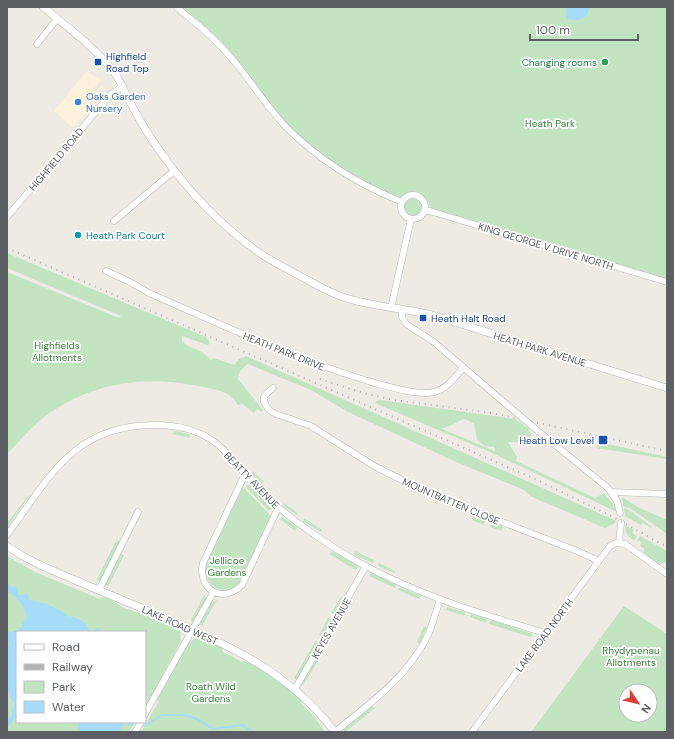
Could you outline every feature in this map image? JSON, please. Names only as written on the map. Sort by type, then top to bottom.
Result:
[{"type":"street","name":"HEATH PARK AVENUE","points":[[43,7],[103,60],[114,72],[147,130],[174,171],[225,225],[263,255],[334,294],[371,305],[432,315],[667,388]]},
{"type":"street","points":[[176,7],[226,51],[266,104],[303,142],[354,178],[402,202]]},
{"type":"street","points":[[37,44],[57,19]]},
{"type":"street","name":"HIGHFIELD ROAD","points":[[7,216],[110,95],[123,86]]},
{"type":"street","points":[[114,221],[174,171]]},
{"type":"street","points":[[416,195],[424,202],[425,210],[418,218],[411,219],[402,212],[402,202],[408,196],[416,195]]},
{"type":"street","name":"KING GEORGE V DRIVE NORTH","points":[[425,210],[667,282]]},
{"type":"street","points":[[392,308],[411,219]]},
{"type":"street","name":"HEATH PARK DRIVE","points":[[106,271],[149,293],[306,360],[352,376],[394,388],[426,393],[438,391],[447,385],[463,368]]},
{"type":"street","points":[[402,309],[402,317],[406,324],[434,342],[612,492],[617,501],[620,513]]},
{"type":"street","name":"MOUNTBATTEN CLOSE","points":[[274,388],[264,397],[264,402],[269,410],[276,414],[311,426],[374,466],[428,493],[577,550],[599,561]]},
{"type":"street","name":"BEATTY AVENUE","points":[[7,535],[63,460],[86,442],[104,433],[118,429],[148,425],[166,426],[198,433],[217,444],[278,508],[326,542],[366,566],[440,600],[545,633]]},
{"type":"street","points":[[245,474],[202,568],[204,582],[213,593],[222,594],[230,592],[242,585],[278,508]]},
{"type":"street","points":[[612,492],[667,494]]},
{"type":"street","points":[[99,590],[138,512]]},
{"type":"street","points":[[621,523],[619,543],[625,544],[632,548],[667,574]]},
{"type":"street","name":"LAKE ROAD NORTH","points":[[472,732],[610,546],[619,543]]},
{"type":"street","name":"LAKE ROAD WEST","points":[[7,546],[40,565],[193,630],[247,656],[270,670],[295,689],[314,706],[335,732]]},
{"type":"street","name":"KEYES AVENUE","points":[[295,689],[366,566]]},
{"type":"street","points":[[146,712],[213,593]]},
{"type":"street","points":[[335,732],[384,692],[406,669],[428,635],[440,600]]},
{"type":"street","points":[[135,732],[140,723]]},
{"type":"shaded area","name":"Oaks Garden Nursery","points":[[87,71],[101,80],[93,90],[96,92],[102,85],[106,89],[73,128],[54,111]]},
{"type":"green space","name":"Heath Park","points":[[179,7],[667,7],[667,280],[431,209],[427,200],[420,196],[420,193],[410,192],[397,197],[364,182],[296,137],[241,67]]},
{"type":"green space","points":[[413,197],[420,200],[423,207],[420,214],[413,217],[406,214],[403,207],[406,200]]},
{"type":"green space","name":"Highfields Allotments","points":[[7,253],[206,337],[210,343],[208,345],[182,336],[182,341],[188,346],[206,355],[211,360],[214,358],[234,365],[239,359],[246,356],[616,520],[615,523],[605,528],[532,497],[524,490],[454,461],[348,412],[311,390],[248,364],[241,370],[238,379],[263,410],[262,412],[257,409],[254,413],[241,403],[238,405],[233,398],[225,393],[214,389],[193,385],[153,381],[115,385],[96,390],[60,406],[38,422],[7,454],[7,272],[119,318],[121,316],[7,268]]},
{"type":"green space","points":[[380,400],[515,419],[528,428],[531,434],[529,441],[524,444],[508,442],[517,457],[516,461],[595,498],[604,493],[613,504],[617,512],[492,453],[375,403]],"holes":[[[465,419],[474,424],[477,440],[485,446],[494,447],[495,451],[442,429]]]},
{"type":"green space","points":[[174,431],[189,434],[190,438],[173,434]]},
{"type":"green space","points":[[603,443],[667,457],[667,459],[596,448],[598,445],[603,446]]},
{"type":"green space","points":[[253,471],[264,482],[261,484],[251,474]]},
{"type":"green space","points":[[248,484],[272,508],[269,511],[246,487]]},
{"type":"green space","name":"Jellicoe Gardens","points":[[243,487],[271,516],[240,582],[228,590],[222,590],[211,584],[208,579],[205,565]]},
{"type":"green space","points":[[29,495],[30,496],[7,527],[7,523]]},
{"type":"green space","points":[[622,497],[638,507],[667,520],[667,534],[630,508],[623,506]]},
{"type":"green space","points":[[284,503],[298,513],[297,515],[283,506]]},
{"type":"green space","points":[[624,508],[632,512],[652,528],[642,523],[641,525],[625,516]]},
{"type":"green space","points":[[473,516],[485,520],[484,525],[472,520]]},
{"type":"green space","points":[[282,517],[297,527],[295,531],[280,519]]},
{"type":"green space","points":[[304,518],[322,530],[321,532],[303,521]]},
{"type":"green space","points":[[492,522],[503,527],[501,531],[490,527]]},
{"type":"green space","points":[[625,525],[634,530],[632,533],[637,536],[635,540],[632,539],[626,532]]},
{"type":"green space","points":[[640,536],[667,551],[667,564],[665,562],[658,564],[655,563],[651,558],[647,558],[643,554],[644,548],[640,546],[641,542],[637,540]]},
{"type":"green space","points":[[118,540],[120,542],[100,582],[97,580],[116,541]]},
{"type":"green space","points":[[332,551],[358,566],[356,570],[329,554]]},
{"type":"green space","points":[[355,551],[374,560],[373,563],[354,555]]},
{"type":"green space","points":[[121,554],[124,555],[108,586],[105,584]]},
{"type":"green space","name":"Roath Wild Gardens","points":[[7,556],[35,572],[100,599],[103,597],[108,598],[124,608],[153,617],[178,628],[181,631],[181,641],[162,676],[160,684],[189,642],[203,632],[216,640],[224,653],[241,662],[248,661],[256,665],[285,685],[301,700],[301,703],[311,713],[325,732],[139,732],[143,729],[159,701],[155,700],[146,707],[146,631],[16,631],[16,723],[134,723],[129,732],[7,732]]},
{"type":"green space","points":[[379,563],[395,571],[394,573],[378,566]]},
{"type":"green space","points":[[371,573],[396,585],[395,588],[369,576]]},
{"type":"green space","points":[[400,587],[421,596],[419,599],[398,590]]},
{"type":"green space","points":[[205,594],[206,599],[194,622],[191,620]]},
{"type":"green space","points":[[341,597],[343,599],[334,614],[331,613]]},
{"type":"green space","points":[[217,600],[202,626],[199,624],[211,603]]},
{"type":"green space","name":"Rhydypenau Allotments","points":[[624,606],[667,634],[667,732],[531,732]]},
{"type":"green space","points":[[447,607],[465,612],[465,616],[446,610]]},
{"type":"green space","points":[[471,614],[487,619],[486,623],[470,617]]},
{"type":"green space","points":[[328,618],[331,620],[321,636],[319,635]]},
{"type":"green space","points":[[491,620],[533,634],[531,637],[489,624]]},
{"type":"green space","points":[[424,626],[427,628],[419,644],[417,642]]},
{"type":"green space","points":[[316,640],[318,642],[297,680],[294,678]]},
{"type":"green space","points":[[317,657],[320,658],[303,685],[302,684]]},
{"type":"green space","points":[[372,706],[375,708],[359,721],[357,718]]},
{"type":"green space","points":[[356,719],[359,721],[345,732],[343,729]]},
{"type":"water","points":[[566,7],[590,7],[584,17],[575,20],[566,19]]},
{"type":"water","points":[[7,582],[11,586],[18,588],[18,595],[28,594],[29,600],[47,604],[63,612],[69,617],[72,616],[81,620],[90,631],[16,631],[20,629],[27,617],[20,602],[7,591]]},
{"type":"water","points":[[97,628],[103,631],[93,631]]},
{"type":"water","points":[[16,631],[16,716],[8,727],[8,732],[7,720],[11,716],[14,703],[8,691],[7,684],[7,648],[9,644],[7,641],[7,632]]},
{"type":"water","points":[[79,723],[124,723],[119,732],[80,732],[78,728]]},
{"type":"water","points":[[126,723],[134,723],[132,726]]},
{"type":"waterway","points":[[144,726],[162,715],[184,715],[197,719],[213,729],[242,725],[253,732]]},
{"type":"railway","points":[[7,248],[535,479],[613,517],[667,547]]},
{"type":"railway","points":[[320,379],[363,393],[394,400],[492,413],[667,451]]},
{"type":"place","name":"Highfield Road Top","points":[[98,62]]},
{"type":"place","name":"Changing rooms","points":[[605,62]]},
{"type":"place","name":"Oaks Garden Nursery","points":[[78,102]]},
{"type":"place","name":"Heath Park Court","points":[[78,235]]},
{"type":"place","name":"Heath Halt Road","points":[[423,318]]},
{"type":"place","name":"Heath Low Level","points":[[603,440]]}]
